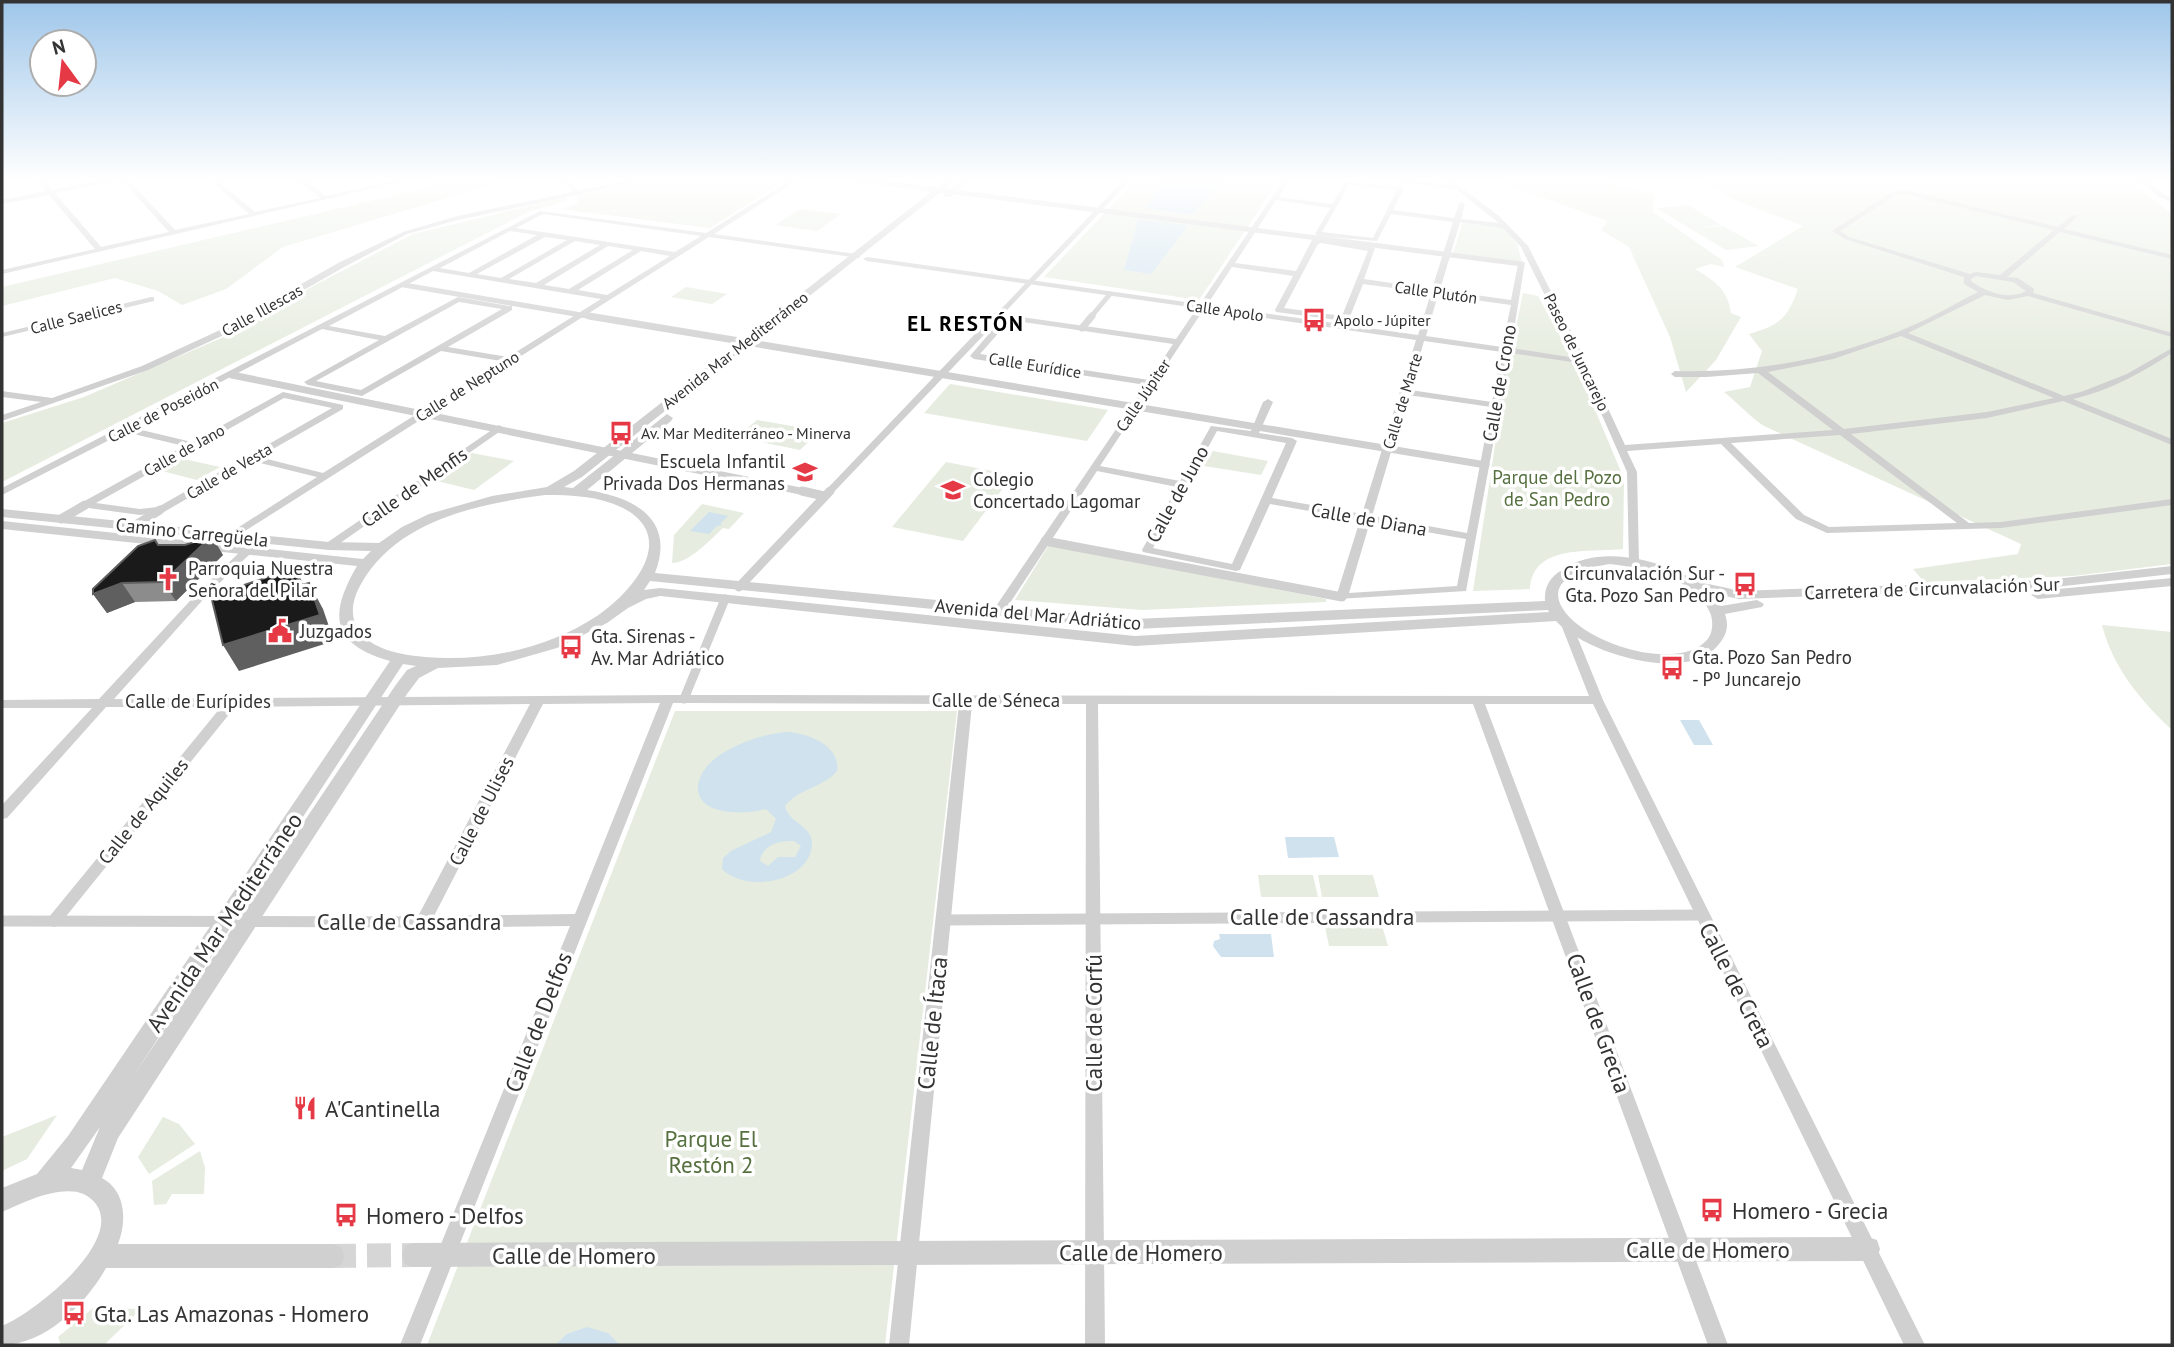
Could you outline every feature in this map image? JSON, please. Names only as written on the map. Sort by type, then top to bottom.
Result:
[{"type":"street","points":[[91,241],[99,250]]},
{"type":"street","points":[[3,271],[137,241]]},
{"type":"street","name":"Calle Illescas","points":[[2,418],[145,368],[223,332],[389,241]]},
{"type":"street","name":"Calle de Poseidón","points":[[2,492],[486,241]]},
{"type":"street","points":[[470,275],[532,241]]},
{"type":"street","points":[[502,280],[571,241]]},
{"type":"street","points":[[586,241],[674,254]]},
{"type":"street","name":"Calle de Neptuno","points":[[230,536],[697,241]]},
{"type":"street","name":"Calle Apolo","points":[[741,241],[1582,361]]},
{"type":"street","name":"Avenida Mar Mediterráneo","points":[[576,492],[881,241]]},
{"type":"street","name":"Avenida Mar Mediterráneo","points":[[545,491],[562,485],[743,342],[884,241]]},
{"type":"street","points":[[739,587],[1068,241]]},
{"type":"street","name":"Calle Júpiter","points":[[998,612],[1247,241]]},
{"type":"street","points":[[1341,241],[1522,264]]},
{"type":"street","name":"Calle de Marte","points":[[1342,597],[1451,241]]},
{"type":"street","name":"Paseo de Juncarejo","points":[[1519,241],[1582,361],[1632,472],[1634,562]]},
{"type":"street","points":[[1856,241],[1970,276],[2003,276],[2023,283],[2031,291],[2029,294]]},
{"type":"street","points":[[2003,276],[2045,241]]},
{"type":"street","points":[[2110,241],[2172,257]]},
{"type":"street","points":[[1230,265],[1298,274],[1315,242],[1371,250],[1359,281]]},
{"type":"street","points":[[537,286],[607,244]]},
{"type":"street","points":[[571,291],[640,249]]},
{"type":"street","points":[[2,260],[7,268],[3,271]]},
{"type":"street","name":"Calle de Crono","points":[[1342,597],[1462,589],[1522,264]]},
{"type":"street","points":[[433,269],[606,297]]},
{"type":"street","name":"Calle Apolo","points":[[1298,274],[1279,310],[1339,319],[1345,317],[1359,281]]},
{"type":"street","points":[[1970,276],[1967,282],[1985,292],[2007,296],[2029,294],[2172,335]]},
{"type":"street","name":"Calle Plutón","points":[[1359,281],[1514,303]]},
{"type":"street","points":[[404,285],[462,297],[582,313],[941,375],[1137,405],[1256,430],[1486,465]]},
{"type":"street","points":[[1675,374],[1762,372],[1836,354],[1900,333],[1985,292]]},
{"type":"street","points":[[1082,328],[1110,293]]},
{"type":"street","name":"Calle de Jano","points":[[85,505],[462,297]]},
{"type":"street","name":"Calle Saelices","points":[[2,335],[151,299]]},
{"type":"street","name":"Calle de Vesta","points":[[85,505],[140,512],[160,510],[513,305]]},
{"type":"street","points":[[997,316],[1179,342]]},
{"type":"street","name":"Calle Eurídice","points":[[974,356],[1008,317]]},
{"type":"street","points":[[323,327],[384,338]]},
{"type":"street","points":[[1900,333],[2172,442]]},
{"type":"street","points":[[439,348],[508,360]]},
{"type":"street","points":[[1623,448],[1918,426],[2064,399],[2130,376],[2172,350]]},
{"type":"street","points":[[961,354],[974,356]]},
{"type":"street","name":"Calle Eurídice","points":[[974,356],[1152,383]]},
{"type":"street","points":[[1762,372],[1967,526]]},
{"type":"street","points":[[232,374],[824,496]]},
{"type":"street","points":[[308,382],[362,393]]},
{"type":"street","points":[[1405,392],[1494,405]]},
{"type":"street","points":[[2,394],[56,401]]},
{"type":"street","points":[[283,395],[340,407]]},
{"type":"street","points":[[1256,430],[1268,402]]},
{"type":"street","name":"Calle de Menfis","points":[[329,546],[499,428]]},
{"type":"street","name":"Calle de Juno","points":[[1214,428],[1256,430],[1292,441],[1236,568],[1147,550],[1214,428]]},
{"type":"street","points":[[125,429],[193,445]]},
{"type":"street","points":[[1723,440],[1800,517],[1816,527],[1839,531],[2049,520],[2172,502]]},
{"type":"street","points":[[251,458],[324,476]]},
{"type":"street","points":[[1094,468],[1183,485]]},
{"type":"street","points":[[624,604],[649,577],[658,551],[654,529],[637,511],[611,498],[576,492],[545,491],[506,495],[429,519],[382,547],[365,563],[344,607],[350,629],[361,642],[399,659],[433,664],[485,662],[538,649],[586,629],[642,595],[660,592],[725,598],[676,699]]},
{"type":"street","name":"Calle de Diana","points":[[1267,500],[1471,537]]},
{"type":"street","points":[[61,519],[85,505]]},
{"type":"street","points":[[134,526],[160,510]]},
{"type":"street","name":"Camino Carregüela","points":[[2,513],[329,546],[382,547]]},
{"type":"street","points":[[2,525],[365,563]]},
{"type":"street","points":[[1045,541],[1342,597]]},
{"type":"street","points":[[2,813],[205,591],[247,551]]},
{"type":"street","points":[[1599,561],[1634,562],[1692,584],[1718,611],[1721,631],[1715,643],[1698,653],[1674,659],[1644,657],[1614,650],[1587,638],[1560,614],[1552,590],[1557,578],[1569,568],[1599,561]]},
{"type":"street","name":"Carretera de Circunvalación Sur","points":[[1692,584],[1739,596],[2046,584],[2172,570]]},
{"type":"street","name":"Avenida del Mar Adriático","points":[[649,577],[1134,624],[1560,614]]},
{"type":"street","name":"Carretera de Circunvalación Sur","points":[[1718,611],[1748,604],[2064,594],[2172,582]]},
{"type":"street","name":"Avenida del Mar Adriático","points":[[725,598],[1135,641],[1560,614]]},
{"type":"street","name":"Calle de Creta","points":[[1560,614],[1597,700],[1915,1345]]},
{"type":"street","name":"Avenida Mar Mediterráneo","points":[[88,1182],[110,1131],[236,921],[399,659]]},
{"type":"street","name":"Avenida Mar Mediterráneo","points":[[45,1182],[76,1144],[413,674],[433,664]]},
{"type":"street","name":"Calle de Delfos","points":[[410,1345],[580,920],[676,699]]},
{"type":"street","name":"Calle de Ítaca","points":[[899,1345],[966,700]]},
{"type":"street","name":"Calle de Séneca","points":[[394,701],[1597,700]]},
{"type":"street","name":"Calle de Aquiles","points":[[54,921],[233,701]]},
{"type":"street","name":"Calle de Eurípides","points":[[2,704],[394,701]]},
{"type":"street","name":"Calle de Ulises","points":[[423,922],[538,701]]},
{"type":"street","name":"Calle de Corfú","points":[[1092,701],[1095,1345]]},
{"type":"street","name":"Calle de Grecia","points":[[1478,701],[1718,1345]]},
{"type":"street","name":"Calle de Cassandra","points":[[943,920],[1702,915]]},
{"type":"street","name":"Calle de Cassandra","points":[[2,921],[580,920]]},
{"type":"street","points":[[2,1200],[45,1182],[68,1179],[88,1182],[104,1192],[112,1208],[111,1231],[100,1256],[84,1280],[36,1322],[2,1339]]},
{"type":"street","name":"Calle de Homero","points":[[414,1255],[1868,1249]]},
{"type":"street","points":[[100,1256],[332,1256]]},
{"type":"green space","points":[[200,241],[304,241],[283,247],[226,289],[182,305],[158,291],[115,278],[2,306],[2,287]]},
{"type":"green space","points":[[400,241],[472,241],[2,482],[2,423],[84,397],[233,333],[315,285]]},
{"type":"green space","points":[[1078,241],[1238,241],[1199,300],[1044,277]]},
{"type":"green space","points":[[1457,241],[1514,241],[1522,262],[1453,253]]},
{"type":"green space","points":[[1619,241],[1694,241],[1722,260],[1724,267],[1711,264],[1695,269],[1719,287],[1727,298],[1731,313],[1741,317],[1716,360],[1686,392],[1670,337],[1629,247]]},
{"type":"green space","points":[[1711,241],[1750,241],[1759,246],[1726,250]]},
{"type":"green space","points":[[1778,241],[2172,241],[2172,564],[2073,576],[1924,582],[1913,569],[2018,554],[2021,544],[1764,426],[1724,392],[1750,387],[1762,351],[1749,334],[1781,319],[1798,289],[1735,267]]},
{"type":"green space","points":[[686,287],[727,294],[712,304],[671,297]]},
{"type":"green space","name":"Parque del Pozo de San Pedro","points":[[1523,293],[1538,296],[1578,369],[1624,479],[1623,549],[1580,551],[1552,557],[1541,564],[1534,574],[1530,589],[1473,591],[1504,386]]},
{"type":"green space","points":[[950,384],[1108,410],[1087,441],[924,413]]},
{"type":"green space","points":[[757,420],[820,431],[800,450],[737,437]]},
{"type":"green space","points":[[1213,451],[1268,461],[1261,475],[1204,466]]},
{"type":"green space","points":[[472,453],[514,461],[474,490],[433,480]]},
{"type":"green space","points":[[183,459],[220,467],[197,480],[162,471]]},
{"type":"green space","points":[[946,462],[1013,475],[963,541],[892,527]]},
{"type":"green space","points":[[702,504],[744,513],[729,529],[723,528],[692,555],[672,563],[674,535]]},
{"type":"green space","points":[[1050,543],[1326,599],[1326,602],[1142,610],[1015,600]]},
{"type":"green space","points":[[2102,625],[2172,632],[2172,730],[2129,683],[2113,655]]},
{"type":"green space","name":"Parque El Restón 2","points":[[675,711],[957,711],[885,1345],[427,1345]]},
{"type":"green space","points":[[1258,875],[1313,875],[1318,897],[1261,897]]},
{"type":"green space","points":[[1318,875],[1373,875],[1379,897],[1322,897]]},
{"type":"green space","points":[[1324,922],[1381,922],[1388,946],[1329,946]]},
{"type":"green space","points":[[57,1115],[27,1159],[2,1171],[2,1137]]},
{"type":"green space","points":[[163,1117],[179,1124],[195,1144],[149,1174],[138,1157]]},
{"type":"green space","points":[[200,1151],[205,1168],[204,1194],[172,1194],[166,1204],[154,1205],[152,1181]]},
{"type":"green space","points":[[93,1308],[141,1309],[104,1345],[61,1345],[58,1337]]},
{"type":"water","points":[[1132,241],[1177,241],[1151,274],[1124,270]]},
{"type":"water","points":[[709,512],[728,516],[720,524],[723,525],[717,526],[709,534],[690,531]]},
{"type":"water","points":[[1680,720],[1699,720],[1713,745],[1694,745]]},
{"type":"water","points":[[776,733],[795,733],[821,742],[834,754],[837,771],[825,781],[797,795],[785,806],[791,817],[811,838],[808,858],[800,868],[788,876],[774,880],[745,881],[722,869],[723,858],[731,851],[771,832],[776,819],[766,809],[734,812],[711,807],[698,793],[699,781],[704,770],[723,753],[749,740]],"holes":[[[794,841],[801,846],[795,857],[778,857],[768,866],[760,861],[764,851],[777,843]]]},
{"type":"water","points":[[1285,837],[1334,837],[1339,857],[1288,858]]},
{"type":"water","points":[[1219,934],[1271,934],[1274,957],[1221,957],[1213,946],[1214,941],[1220,939]]},
{"type":"water","points":[[587,1327],[608,1333],[620,1345],[555,1345],[567,1334]]},
{"type":"building","points":[[212,536],[163,582],[122,583],[93,594],[93,589],[138,546],[155,540],[158,545],[185,545]]},
{"type":"building","points":[[295,568],[302,585],[309,583],[320,615],[223,645],[211,596]]},
{"type":"tunnel","points":[[332,1256],[414,1255]]},
{"type":"place","name":"Apolo - Júpiter","points":[[1314,320]]},
{"type":"place","name":"Av. Mar Mediterráneo - Minerva","points":[[621,433]]},
{"type":"place","name":"Escuela Infantil Privada Dos Hermanas","points":[[805,472]]},
{"type":"place","name":"Colegio Concertado Lagomar","points":[[953,490]]},
{"type":"place","name":"Parroquia Nuestra Señora del Pilar","points":[[168,579]]},
{"type":"place","name":"Circunvalación Sur - Gta. Pozo San Pedro","points":[[1745,584]]},
{"type":"place","name":"Juzgados","points":[[280,631]]},
{"type":"place","name":"Gta. Sirenas - Av. Mar Adriático","points":[[571,647]]},
{"type":"place","name":"Gta. Pozo San Pedro - Pº Juncarejo","points":[[1672,668]]},
{"type":"place","name":"A'Cantinella","points":[[305,1108]]},
{"type":"place","name":"Homero - Grecia","points":[[1712,1210]]},
{"type":"place","name":"Homero - Delfos","points":[[346,1215]]},
{"type":"place","name":"Gta. Las Amazonas - Homero","points":[[74,1313]]},
{"type":"district","name":"EL RESTÓN","points":[[966,323]]}]
